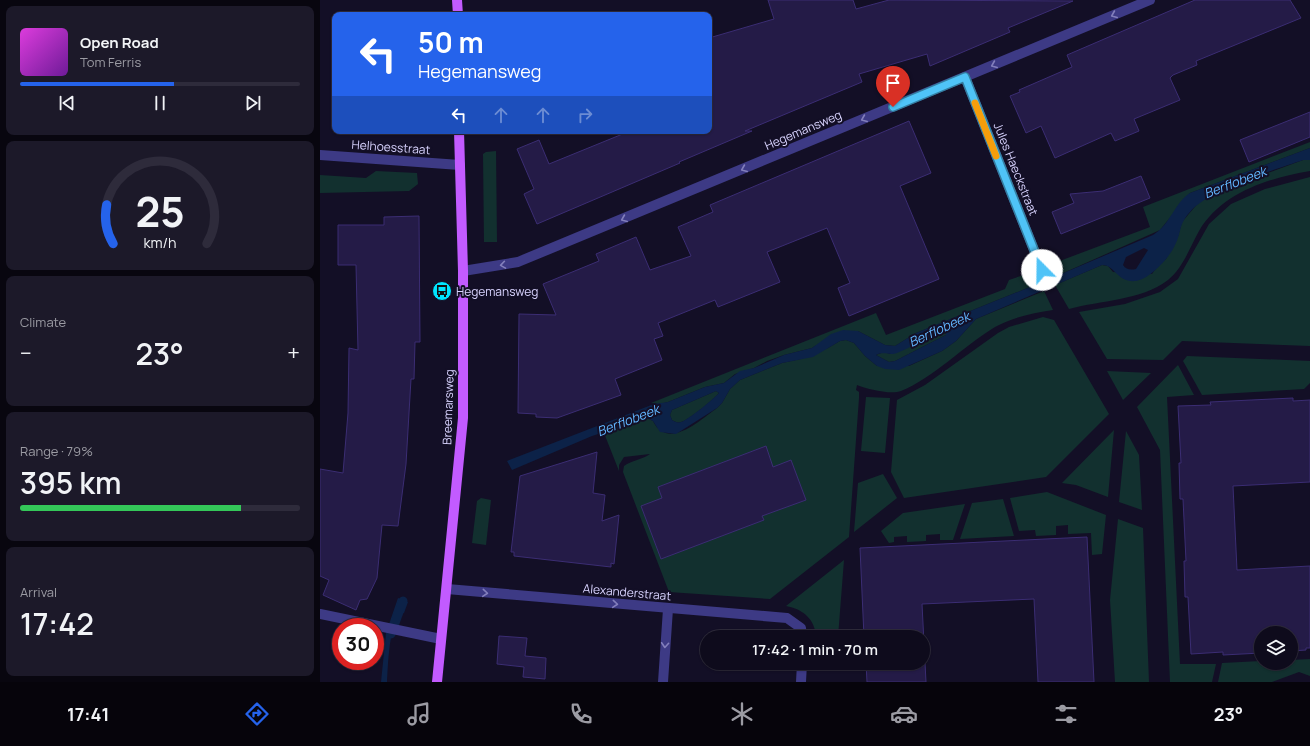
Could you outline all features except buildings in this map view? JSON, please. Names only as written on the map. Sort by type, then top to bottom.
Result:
[{"type":"main road","points":[[458,0],[458,12]]},
{"type":"main road","name":"Breemarsweg","points":[[437,682],[463,418],[463,271],[459,134]]},
{"type":"street","name":"Hegemansweg","points":[[463,271],[518,262],[965,77],[1133,3],[1150,0]]},
{"type":"street","name":"Jules Haeckstraat","points":[[965,77],[1042,270]]},
{"type":"street","name":"Helhoesstraat","points":[[320,155],[460,165]]},
{"type":"street","name":"Alexanderstraat","points":[[447,590],[787,618],[799,630]]},
{"type":"street","points":[[663,682],[668,609]]},
{"type":"street","points":[[320,614],[442,639]]},
{"type":"street","points":[[801,682],[802,670]]},
{"type":"green space","points":[[1310,142],[1310,148],[1190,193],[1160,230],[1052,278],[1049,265],[1150,227],[1143,207]]},
{"type":"green space","points":[[496,151],[497,242],[484,242],[483,154],[486,152]]},
{"type":"green space","points":[[1303,160],[1310,160],[1310,171],[1278,178],[1247,189],[1220,207],[1208,218],[1199,231],[1178,270],[1168,280],[1157,287],[1133,296],[1069,309],[1055,285],[1102,265],[1108,266],[1113,272],[1152,274],[1159,264],[1166,259],[1178,236],[1182,222],[1199,202],[1249,180]]},
{"type":"green space","points":[[376,171],[417,173],[418,184],[409,191],[320,193],[320,175],[366,178]]},
{"type":"green space","points":[[1310,177],[1310,346],[1182,341],[1163,360],[1107,359],[1079,312],[1125,304],[1160,292],[1178,279],[1209,224],[1231,204],[1265,189]]},
{"type":"green space","points":[[1035,271],[1040,283],[916,333],[895,346],[885,345],[858,331],[820,343],[812,348],[767,361],[754,368],[735,374],[724,383],[705,387],[668,402],[660,404],[651,403],[876,313],[886,335],[1005,289],[1009,280]]},
{"type":"green space","points":[[1044,291],[1053,310],[1023,316],[995,327],[972,342],[937,370],[913,386],[897,392],[885,392],[857,385],[856,390],[859,392],[859,398],[849,537],[770,599],[669,592],[623,472],[624,466],[630,462],[644,458],[650,454],[624,457],[619,465],[619,471],[604,433],[647,418],[653,421],[659,430],[667,433],[675,433],[684,430],[717,408],[722,403],[730,389],[740,380],[782,363],[801,359],[828,348],[840,341],[846,340],[854,343],[865,356],[877,366],[909,366],[942,351],[956,341],[976,319]]},
{"type":"green space","points":[[1043,317],[1054,320],[1109,414],[1046,477],[904,498],[891,472],[897,400],[925,385],[998,333],[1009,327]]},
{"type":"green space","points":[[942,332],[946,332],[946,335],[895,361],[889,362],[876,355],[884,352],[890,354]]},
{"type":"green space","points":[[1187,356],[1310,361],[1310,383],[1304,389],[1202,395],[1183,361]]},
{"type":"green space","points":[[1178,365],[1194,395],[1167,397],[1180,664],[1216,664],[1212,682],[1170,682],[1160,450],[1137,407]]},
{"type":"green space","points":[[1107,371],[1151,373],[1123,400]]},
{"type":"green space","points":[[716,391],[719,393],[690,417],[680,422],[672,420],[670,415],[672,410]]},
{"type":"green space","points":[[866,397],[890,398],[885,453],[861,451]]},
{"type":"green space","points":[[1114,430],[1108,497],[1076,485],[1062,483]]},
{"type":"green space","points":[[1126,431],[1139,455],[1142,510],[1119,502]]},
{"type":"green space","points":[[883,474],[897,498],[854,532],[858,483]]},
{"type":"green space","points":[[1047,492],[1106,515],[1102,554],[1092,555],[1091,533],[1068,534],[1068,525],[1056,526],[1056,535],[1036,536],[1035,530],[1019,531],[1010,498]]},
{"type":"green space","points":[[481,498],[491,500],[486,545],[472,543],[477,501]]},
{"type":"green space","points":[[1003,499],[1014,536],[960,539],[972,503]]},
{"type":"green space","points":[[965,504],[953,540],[940,540],[940,534],[926,535],[926,541],[907,542],[907,536],[894,537],[894,542],[889,543],[881,531],[903,513]]},
{"type":"green space","points":[[1118,519],[1143,528],[1149,682],[1115,682],[1110,600]]},
{"type":"green space","points":[[844,560],[839,630],[815,630],[811,620],[803,612],[786,606]]},
{"type":"green space","points":[[1310,659],[1310,676],[1299,672],[1272,682],[1218,682],[1222,663],[1254,661],[1254,670],[1298,670],[1298,660]]},
{"type":"water","points":[[1310,148],[1310,160],[1303,160],[1259,175],[1211,196],[1199,204],[1186,217],[1169,255],[1153,272],[1136,281],[1124,279],[1110,267],[1102,265],[976,319],[956,341],[942,351],[899,370],[885,369],[877,366],[865,356],[854,343],[846,340],[840,341],[813,357],[782,363],[740,380],[730,389],[722,403],[717,408],[676,434],[660,432],[653,421],[647,418],[592,436],[512,470],[507,461],[654,404],[668,402],[705,387],[724,383],[740,371],[754,368],[784,355],[812,348],[831,334],[843,330],[858,331],[885,345],[895,346],[916,333],[1153,235],[1164,225],[1180,202],[1190,193]],"holes":[[[1144,248],[1148,250],[1136,269],[1132,270],[1124,267],[1123,265],[1126,257]],[[946,332],[946,335],[895,361],[889,362],[876,355],[882,353],[897,353],[936,334]],[[716,391],[719,393],[701,409],[681,422],[672,420],[670,415],[672,410]]]},
{"type":"water","points":[[398,598],[408,602],[404,613],[400,613],[393,627],[387,682],[381,682],[382,670],[384,670],[386,633]]},
{"type":"waterway","name":"Berflobeek","points":[[391,634],[403,601]]},
{"type":"slow traffic","points":[[975,103],[996,156]]},
{"type":"place","name":"Hegemansweg","points":[[442,291]]},
{"type":"route","points":[[893,107],[965,77],[1042,270]]}]
